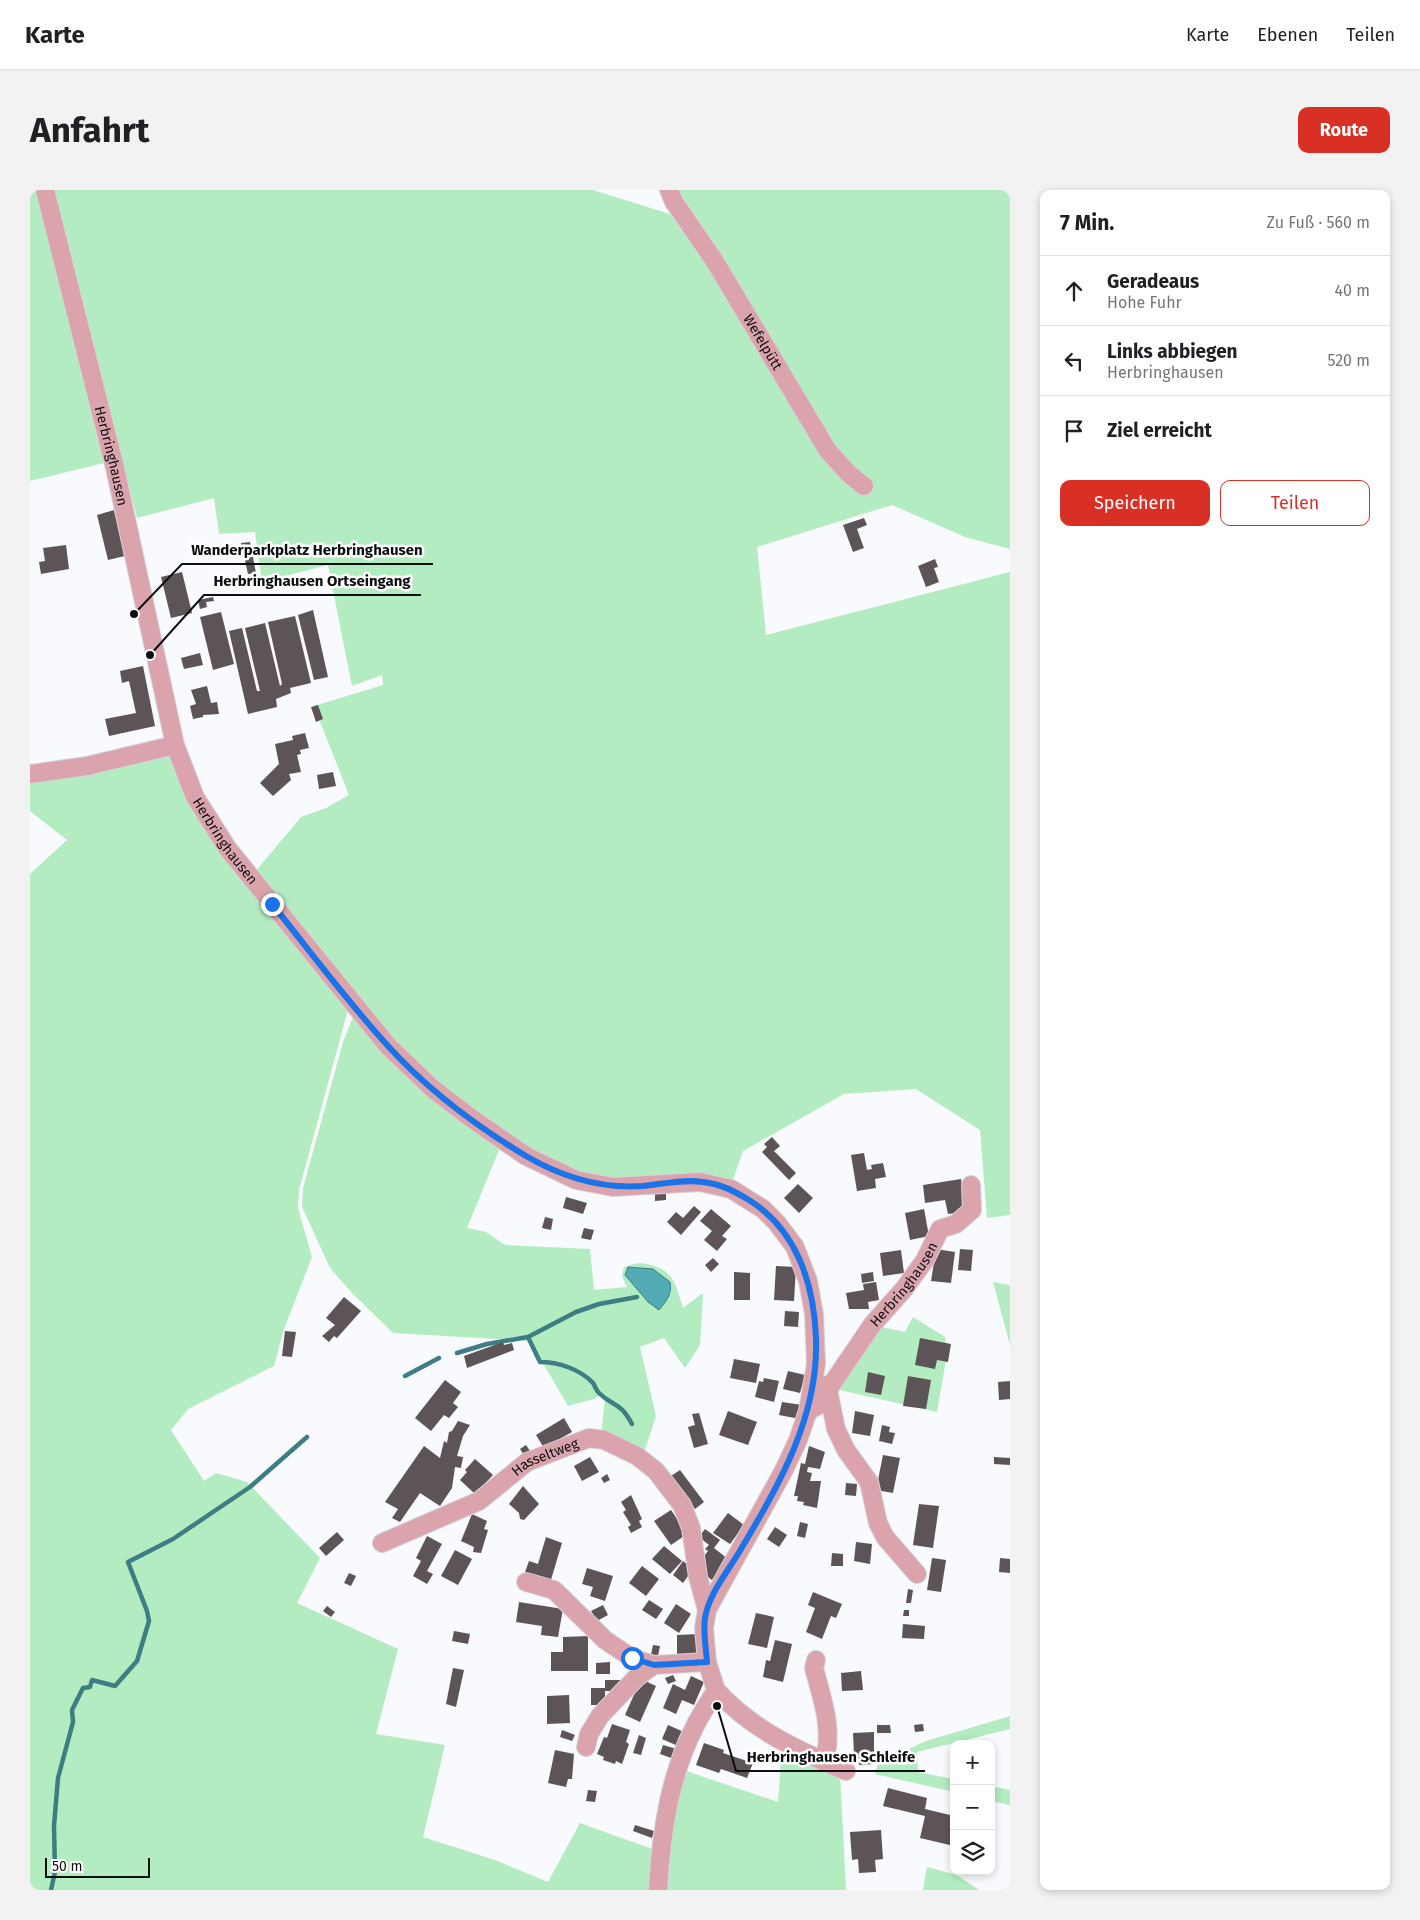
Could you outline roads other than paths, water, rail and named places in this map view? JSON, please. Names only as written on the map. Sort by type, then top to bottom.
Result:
[{"type":"street","name":"Herbringhausen","points":[[45,190],[115,468],[175,745],[195,796],[232,854],[388,1046],[454,1106],[526,1156],[576,1180],[613,1187],[700,1182],[731,1189],[763,1209],[777,1223],[794,1247],[808,1281],[814,1314],[816,1364],[808,1411],[798,1440],[780,1478],[707,1610],[704,1628],[707,1662],[716,1690]]},
{"type":"street","name":"Wefelpütt","points":[[669,190],[674,202],[714,260],[828,451],[849,474],[864,486]]},
{"type":"street","points":[[30,774],[87,766],[175,745]]},
{"type":"street","name":"Herbringhausen","points":[[808,1411],[817,1406],[872,1325],[904,1289],[925,1260],[940,1229],[956,1224],[972,1210],[970,1185]]},
{"type":"street","name":"Herbringhausen","points":[[816,1364],[821,1366],[829,1389],[836,1429],[846,1450],[870,1482],[878,1523],[885,1537],[917,1574]]},
{"type":"street","name":"Hasseltweg","points":[[382,1543],[479,1501],[527,1462],[589,1438],[604,1440],[637,1456],[656,1471],[682,1505],[691,1528],[698,1577],[707,1610]]},
{"type":"street","points":[[526,1582],[554,1590],[594,1632],[632,1658],[654,1665],[707,1662]]},
{"type":"street","points":[[816,1660],[814,1668],[828,1724],[828,1749],[824,1762]]},
{"type":"street","points":[[586,1747],[589,1734],[600,1716],[636,1678],[654,1665]]},
{"type":"street","points":[[658,1890],[660,1848],[674,1781],[694,1726],[716,1690],[733,1708],[754,1725],[790,1747],[846,1771]]},
{"type":"water","points":[[628,1267],[653,1269],[670,1282],[670,1294],[659,1310],[648,1302],[625,1275]]},
{"type":"waterway","points":[[457,1353],[487,1344],[528,1337],[576,1312],[599,1304],[637,1297]]},
{"type":"waterway","points":[[528,1337],[540,1362],[561,1365],[575,1370],[588,1378],[599,1393],[624,1411],[632,1424]]},
{"type":"waterway","points":[[405,1376],[439,1358]]},
{"type":"waterway","points":[[51,1890],[55,1872],[54,1826],[58,1778],[73,1722],[72,1710],[83,1688],[90,1687],[92,1680],[115,1686],[137,1661],[149,1621],[128,1562],[173,1539],[250,1487],[307,1437]]},
{"type":"place","name":"Wanderparkplatz Herbringhausen","points":[[134,614]]},
{"type":"place","name":"Herbringhausen Ortseingang","points":[[150,655]]},
{"type":"place","name":"Herbringhausen Schleife","points":[[717,1706]]}]
